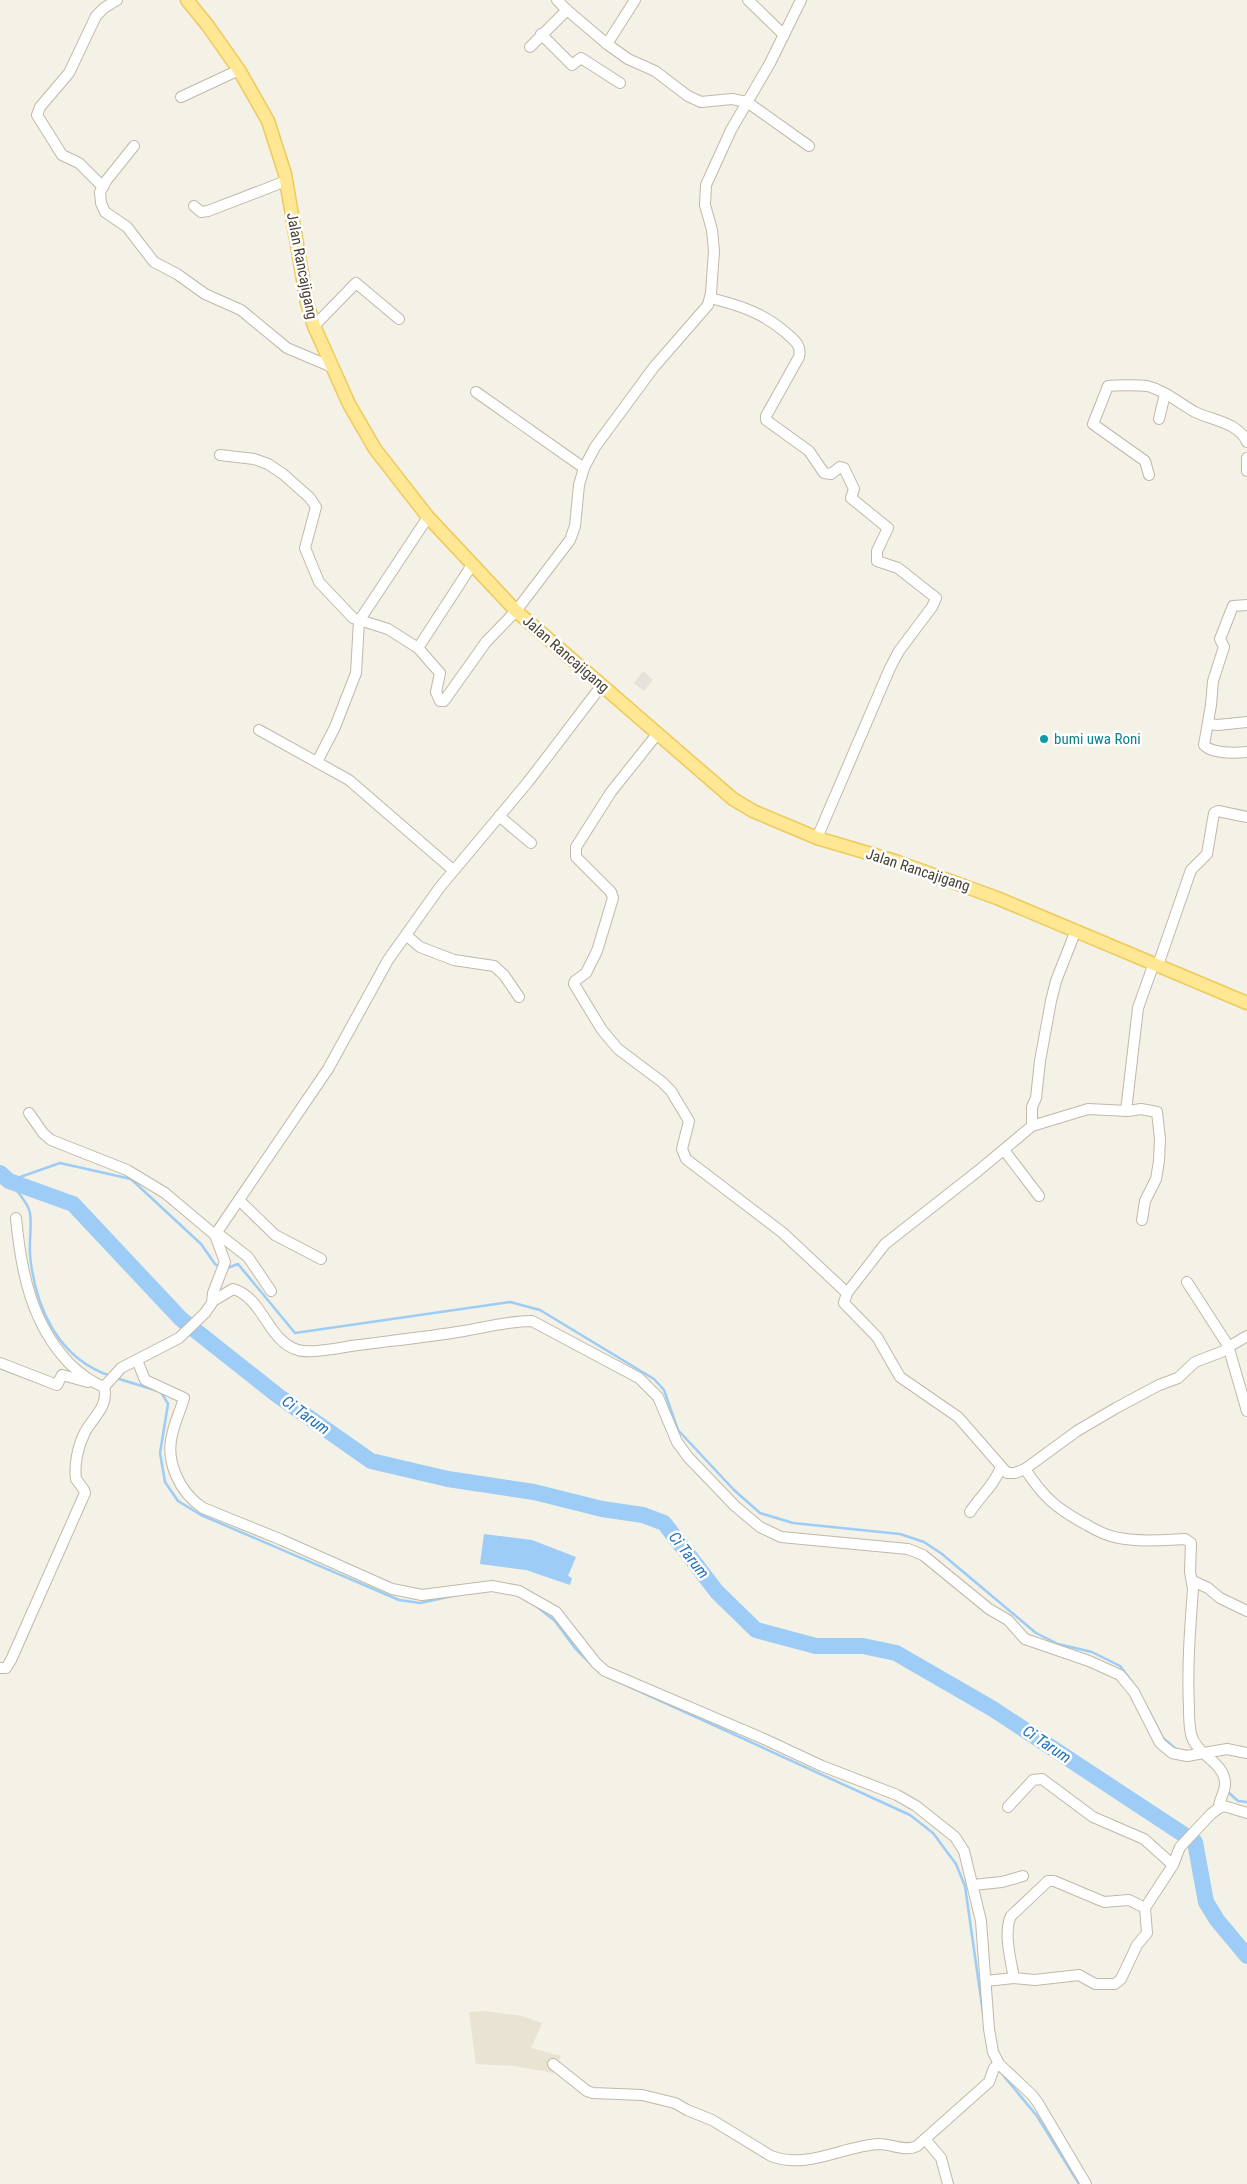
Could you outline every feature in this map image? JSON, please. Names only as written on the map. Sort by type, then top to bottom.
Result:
[{"type":"main road","name":"Jalan Rancajigang","points":[[187,0],[239,70],[268,121],[286,181],[305,295],[314,326],[359,423],[375,449],[428,517],[516,611],[741,805],[817,838],[928,872],[1076,930],[1247,1003]]},
{"type":"street","points":[[103,187],[79,163],[62,154],[37,115],[40,107],[70,70],[96,16],[104,8],[117,0]]},
{"type":"street","points":[[557,0],[628,60],[655,71],[688,96],[701,102],[732,99],[747,102],[809,146]]},
{"type":"street","points":[[607,44],[636,0]]},
{"type":"street","points":[[748,0],[784,35]]},
{"type":"street","points":[[220,454],[268,464],[283,474],[315,504],[306,551],[319,582],[347,612],[359,621],[388,629],[418,648],[440,673],[436,692],[442,702],[451,693],[486,642],[516,611],[573,535],[579,484],[584,468],[595,447],[654,366],[705,310],[711,296],[714,240],[705,205],[705,191],[710,176],[747,102],[770,63],[801,0]]},
{"type":"street","points":[[530,47],[567,10]]},
{"type":"street","points":[[541,34],[572,65],[581,58],[620,83]]},
{"type":"street","points":[[181,97],[239,70]]},
{"type":"street","points":[[134,146],[103,187],[100,198],[105,212],[127,228],[154,262],[178,274],[205,294],[241,310],[287,348],[332,367]]},
{"type":"street","points":[[194,206],[202,212],[208,212],[286,181]]},
{"type":"street","points":[[314,326],[356,283],[399,320]]},
{"type":"street","points":[[711,296],[757,312],[772,321],[799,344],[799,358],[766,416],[766,420],[808,449],[824,473],[831,474],[840,467],[844,468],[854,489],[850,497],[888,528],[877,551],[876,559],[881,563],[898,568],[936,598],[932,607],[890,668],[817,838]]},
{"type":"street","points":[[1149,476],[1145,461],[1094,426],[1093,423],[1108,386],[1145,386],[1165,394],[1197,413],[1225,423],[1242,435],[1247,442]]},
{"type":"street","points":[[476,392],[584,468]]},
{"type":"street","points":[[1159,419],[1165,394]]},
{"type":"street","points":[[1247,458],[1247,471]]},
{"type":"street","points":[[317,762],[335,728],[356,673],[359,621],[428,517]]},
{"type":"street","points":[[418,648],[472,565]]},
{"type":"street","points":[[1247,605],[1233,606],[1220,638],[1224,647],[1213,680],[1204,745],[1207,748],[1247,752]]},
{"type":"street","points":[[216,1234],[328,1068],[368,995],[406,935],[453,870],[528,782],[602,685]]},
{"type":"street","points":[[1208,724],[1218,725],[1247,722]]},
{"type":"street","points":[[259,730],[349,780],[453,870]]},
{"type":"street","points":[[658,733],[611,792],[576,848],[576,857],[611,892],[613,898],[597,951],[586,973],[575,981],[574,984],[591,1015],[618,1049],[671,1091],[689,1121],[682,1149],[686,1160],[783,1233],[847,1292]]},
{"type":"street","points":[[1126,1111],[1138,1008],[1191,870],[1208,854],[1214,813],[1218,811],[1247,817]]},
{"type":"street","points":[[499,816],[531,843]]},
{"type":"street","points":[[1032,1126],[1032,1106],[1036,1098],[1040,1061],[1052,995],[1076,930]]},
{"type":"street","points":[[406,935],[420,947],[454,960],[494,966],[504,975],[519,997]]},
{"type":"street","points":[[1142,1220],[1145,1201],[1156,1178],[1159,1160],[1159,1119],[1154,1110],[1135,1108],[1126,1111],[1088,1109],[1032,1126],[885,1244],[847,1292],[844,1303],[878,1337],[900,1377],[958,1417],[1001,1467],[1009,1473],[1024,1469],[1069,1436],[1158,1385],[1178,1378],[1195,1362],[1229,1348],[1247,1336]]},
{"type":"street","points":[[29,1113],[43,1133],[51,1140],[127,1170],[165,1194],[248,1257],[271,1291]]},
{"type":"street","points":[[1004,1150],[1039,1196]]},
{"type":"street","points":[[239,1200],[275,1235],[321,1259]]},
{"type":"street","points":[[16,1218],[19,1259],[33,1308],[47,1336],[63,1356],[83,1375],[103,1385]]},
{"type":"street","points":[[103,1385],[118,1369],[179,1338],[205,1313],[213,1301],[217,1282],[225,1262],[216,1234]]},
{"type":"street","points":[[1187,1282],[1199,1304],[1208,1313],[1229,1348],[1247,1410]]},
{"type":"street","points":[[213,1301],[233,1289],[242,1292],[265,1317],[281,1340],[298,1350],[324,1350],[438,1335],[517,1321],[532,1321],[639,1378],[658,1396],[677,1442],[688,1457],[735,1506],[760,1527],[781,1538],[908,1549],[924,1555],[989,1609],[1008,1620],[1025,1639],[1089,1661],[1120,1675],[1134,1692],[1160,1744],[1176,1755],[1227,1749],[1247,1753]]},
{"type":"street","points":[[137,1360],[144,1378],[183,1402],[171,1437],[172,1464],[182,1488],[195,1503],[203,1508],[282,1540],[392,1590],[422,1595],[492,1586],[519,1591],[556,1612],[596,1663],[605,1671],[764,1738],[822,1766],[897,1795],[911,1802],[956,1838],[964,1851],[981,1921],[989,2029],[993,2052],[998,2065],[1032,2095],[1086,2184]]},
{"type":"street","points":[[0,1363],[57,1385],[62,1376],[103,1385]]},
{"type":"street","points":[[0,1668],[6,1668],[11,1660],[85,1493],[76,1479],[76,1460],[85,1432],[106,1401],[103,1385]]},
{"type":"street","points":[[970,1512],[977,1500],[993,1484],[1001,1467]]},
{"type":"street","points":[[1024,1469],[1053,1504],[1070,1516],[1108,1536],[1138,1540],[1189,1540],[1192,1545],[1190,1572],[1193,1581],[1188,1692],[1189,1722],[1194,1745],[1199,1748],[1198,1753]]},
{"type":"street","points":[[1193,1581],[1208,1588],[1220,1598],[1247,1611]]},
{"type":"street","points":[[986,1981],[1014,1978],[1036,1980],[1082,1975],[1094,1984],[1112,1985],[1117,1983],[1146,1932],[1145,1908],[1173,1864],[1180,1847],[1215,1811],[1224,1788],[1222,1772],[1198,1753]]},
{"type":"street","points":[[1008,1807],[1033,1780],[1042,1780],[1093,1817],[1144,1839],[1173,1864]]},
{"type":"street","points":[[1215,1811],[1232,1807],[1247,1813]]},
{"type":"street","points":[[973,1885],[1002,1882],[1024,1876]]},
{"type":"street","points":[[1014,1978],[1008,1937],[1008,1922],[1011,1916],[1048,1881],[1054,1881],[1104,1902],[1128,1900],[1145,1908]]},
{"type":"street","points":[[553,2064],[587,2091],[598,2094],[642,2095],[675,2103],[686,2110],[712,2120],[771,2156],[781,2159],[815,2159],[878,2144],[913,2148],[926,2139],[990,2082],[998,2065]]},
{"type":"street","points":[[926,2139],[942,2158],[948,2184]]},
{"type":"shaded area","points":[[643,671],[653,680],[644,691],[634,683]]},
{"type":"shaded area","points":[[485,2011],[522,2016],[542,2023],[531,2048],[561,2056],[553,2073],[515,2066],[476,2064],[469,2012]]},
{"type":"water","points":[[484,1534],[532,1540],[576,1557],[568,1576],[572,1578],[570,1585],[526,1570],[480,1564]]},
{"type":"waterway","points":[[111,1376],[93,1368],[77,1357],[63,1344],[52,1329],[37,1293],[33,1274],[30,1255],[31,1223],[29,1209],[9,1181],[60,1163],[131,1179],[201,1244],[215,1264],[220,1267]]},
{"type":"waterway","name":"Ci Tarum","points":[[0,1173],[9,1181],[73,1204],[181,1319],[277,1395],[371,1461],[448,1479],[534,1492],[602,1509],[643,1515],[664,1523],[717,1592],[756,1630],[816,1646],[863,1646],[896,1653],[993,1709],[1195,1842],[1206,1902],[1217,1920],[1247,1956]]},
{"type":"waterway","points":[[225,1269],[238,1264],[295,1333],[510,1302],[540,1310],[654,1379],[664,1390],[678,1430],[734,1490],[760,1513],[793,1523],[900,1534],[924,1542],[942,1554],[1036,1633],[1058,1644],[1092,1652],[1120,1666],[1139,1691]]},
{"type":"waterway","points":[[116,1378],[161,1392],[168,1404],[160,1453],[165,1482],[178,1501],[201,1515],[399,1600],[420,1603],[457,1595]]},
{"type":"waterway","points":[[536,1606],[555,1621],[575,1648],[599,1672]]},
{"type":"waterway","points":[[606,1676],[910,1815],[933,1833],[956,1864],[965,1886],[983,2013]]},
{"type":"waterway","points":[[1149,1711],[1163,1738],[1176,1749]]},
{"type":"waterway","points":[[1228,1792],[1238,1801],[1247,1802]]},
{"type":"waterway","points":[[998,2069],[1037,2116],[1079,2184]]},
{"type":"place","name":"bumi uwa Roni","points":[[1044,739]]}]
